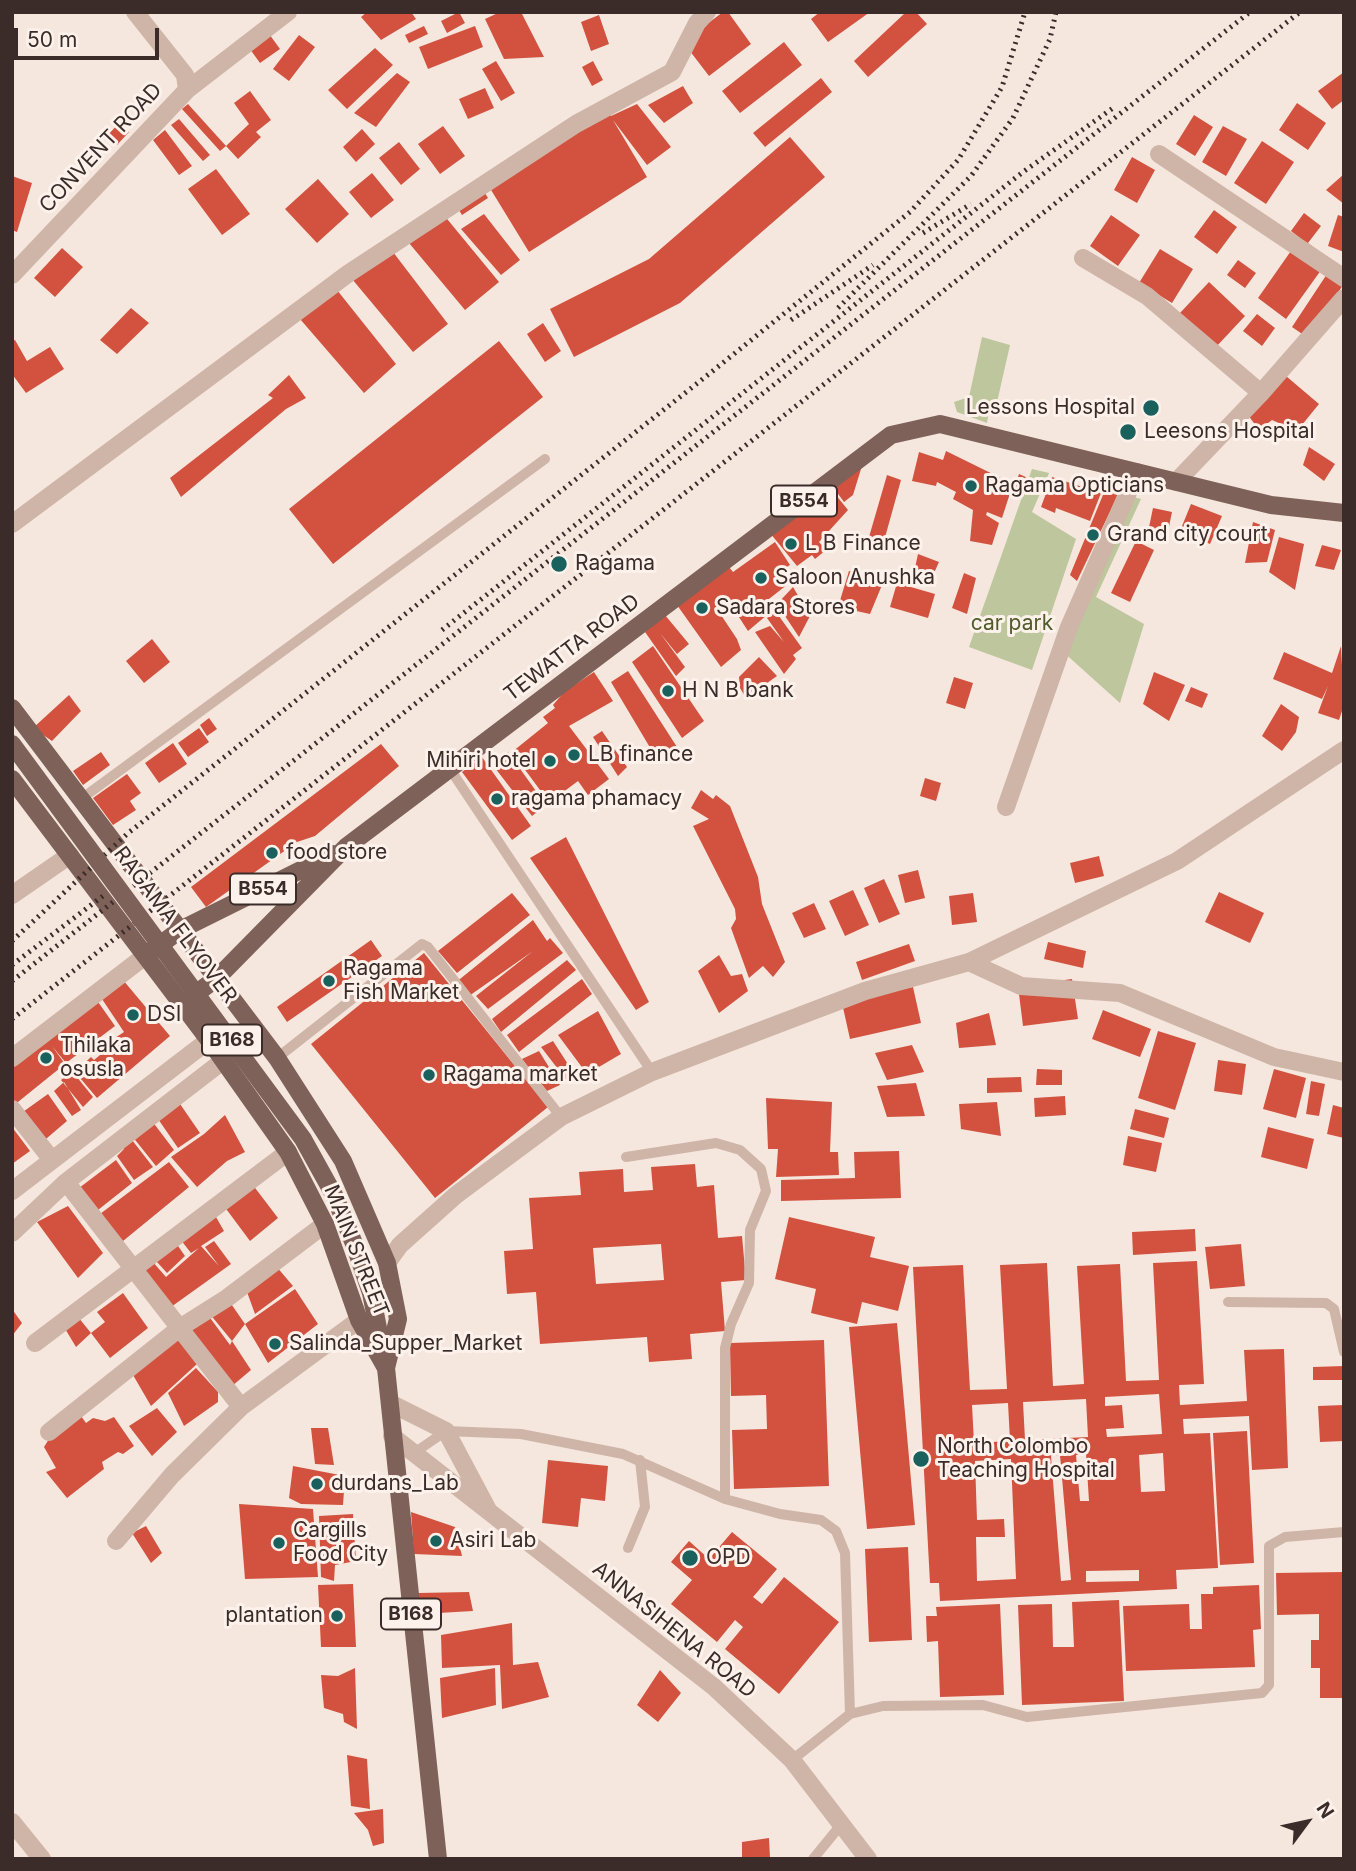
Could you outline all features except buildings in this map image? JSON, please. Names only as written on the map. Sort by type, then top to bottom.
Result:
[{"type":"main road","name":"TEWATTA ROAD","points":[[183,1004],[217,978],[346,847],[891,435],[940,424],[1271,505],[1344,513]]},
{"type":"main road","name":"B168","points":[[12,708],[277,1058],[343,1161],[387,1263],[398,1319],[386,1368],[438,1859]]},
{"type":"main road","name":"RAGAMA FLYOVER","points":[[12,744],[303,1139],[334,1195],[355,1246],[370,1293],[386,1368]]},
{"type":"main road","name":"MAIN STREET","points":[[12,779],[183,1004],[288,1152],[325,1224],[359,1320],[386,1368]]},
{"type":"main road","name":"TEWATTA ROAD","points":[[145,956],[180,930],[346,847]]},
{"type":"street","name":"CONVENT ROAD","points":[[12,275],[187,90],[185,75],[135,12]]},
{"type":"street","points":[[187,90],[288,12]]},
{"type":"street","points":[[12,524],[349,273],[576,124],[672,72],[697,23],[707,12]]},
{"type":"street","points":[[1159,154],[1344,278]]},
{"type":"street","points":[[1083,258],[1147,296],[1261,393]]},
{"type":"street","points":[[1176,482],[1261,393],[1344,298]]},
{"type":"street","points":[[1006,807],[1069,627],[1137,472]]},
{"type":"street","points":[[387,1263],[400,1245],[456,1195],[561,1117],[652,1072],[866,991],[970,962],[1177,860],[1344,750]]},
{"type":"street","points":[[12,895],[70,855]]},
{"type":"street","points":[[12,1058],[145,956]]},
{"type":"street","points":[[970,962],[1021,986],[1120,993],[1274,1057],[1344,1072]]},
{"type":"street","points":[[12,1191],[209,1040]]},
{"type":"street","points":[[12,1233],[66,1182],[224,1060]]},
{"type":"street","points":[[12,1110],[52,1160]]},
{"type":"street","points":[[35,1343],[288,1152]]},
{"type":"street","points":[[66,1182],[242,1407]]},
{"type":"street","points":[[49,1432],[181,1327],[227,1298],[325,1224]]},
{"type":"street","points":[[116,1541],[172,1475],[242,1407],[359,1320]]},
{"type":"street","points":[[390,1403],[446,1431]]},
{"type":"street","name":"ANNASIHENA ROAD","points":[[446,1431],[492,1516]]},
{"type":"street","name":"ANNASIHENA ROAD","points":[[392,1436],[714,1686],[792,1760],[840,1826],[868,1859]]},
{"type":"street","points":[[12,1822],[42,1859]]},
{"type":"lane","points":[[81,799],[545,459]]},
{"type":"lane","points":[[450,769],[652,1072]]},
{"type":"lane","points":[[277,1058],[422,944],[428,947],[561,1117]]},
{"type":"lane","points":[[626,1157],[716,1143],[740,1150],[761,1170],[766,1191],[750,1230],[749,1283],[731,1324],[726,1348],[725,1499]]},
{"type":"lane","points":[[1228,1302],[1326,1303],[1334,1309],[1344,1352]]},
{"type":"lane","points":[[414,1453],[446,1431],[521,1434],[640,1460],[725,1499],[780,1514],[821,1520],[836,1531],[845,1553],[850,1714]]},
{"type":"lane","points":[[628,1548],[645,1507],[640,1460]]},
{"type":"lane","points":[[792,1760],[850,1714],[884,1706],[983,1704],[1027,1717],[1262,1693],[1269,1685],[1269,1546],[1285,1537],[1344,1532]]},
{"type":"lane","points":[[813,1859],[840,1826]]},
{"type":"green space","points":[[982,337],[1010,345],[995,411],[989,411],[987,423],[957,412],[954,402],[969,397]]},
{"type":"green space","name":"car park","points":[[1032,469],[1049,473],[1032,512],[1076,539],[1032,670],[969,647]]},
{"type":"green space","name":"car park","points":[[1130,496],[1141,499],[1096,597],[1144,624],[1120,703],[1061,650]]},
{"type":"railway","points":[[12,941],[127,834],[910,212],[958,160],[1002,87],[1025,12]]},
{"type":"railway","points":[[838,308],[971,176],[1013,118],[1050,39],[1056,12]]},
{"type":"railway","points":[[12,981],[1250,12]]},
{"type":"railway","points":[[12,1019],[1300,12]]},
{"type":"railway","points":[[442,630],[1023,172],[1113,108]]},
{"type":"railway","points":[[923,233],[971,204]]},
{"type":"railway","points":[[791,320],[873,265]]},
{"type":"railway","points":[[12,965],[103,896]]},
{"type":"place","name":"Lessons Hospital","points":[[1151,408]]},
{"type":"place","name":"Leesons Hospital","points":[[1128,432]]},
{"type":"place","name":"Ragama Opticians","points":[[971,486]]},
{"type":"place","name":"Grand city court","points":[[1093,535]]},
{"type":"place","name":"L B Finance","points":[[791,544]]},
{"type":"place","name":"Ragama","points":[[559,564]]},
{"type":"place","name":"Saloon Anushka","points":[[761,578]]},
{"type":"place","name":"Sadara Stores","points":[[702,608]]},
{"type":"place","name":"H N B bank","points":[[668,691]]},
{"type":"place","name":"LB finance","points":[[574,755]]},
{"type":"place","name":"Mihiri hotel","points":[[550,761]]},
{"type":"place","name":"ragama phamacy","points":[[497,799]]},
{"type":"place","name":"food store","points":[[272,853]]},
{"type":"place","name":"Ragama Fish Market","points":[[329,981]]},
{"type":"place","name":"DSI","points":[[133,1015]]},
{"type":"place","name":"Thilaka osusla","points":[[46,1058]]},
{"type":"place","name":"Ragama market","points":[[429,1075]]},
{"type":"place","name":"Salinda_Supper_Market","points":[[275,1344]]},
{"type":"place","name":"North Colombo Teaching Hospital","points":[[921,1459]]},
{"type":"place","name":"durdans_Lab","points":[[317,1484]]},
{"type":"place","name":"Asiri Lab","points":[[436,1541]]},
{"type":"place","name":"Cargills Food City","points":[[279,1543]]},
{"type":"place","name":"OPD","points":[[690,1558]]},
{"type":"place","name":"plantation","points":[[337,1616]]}]
